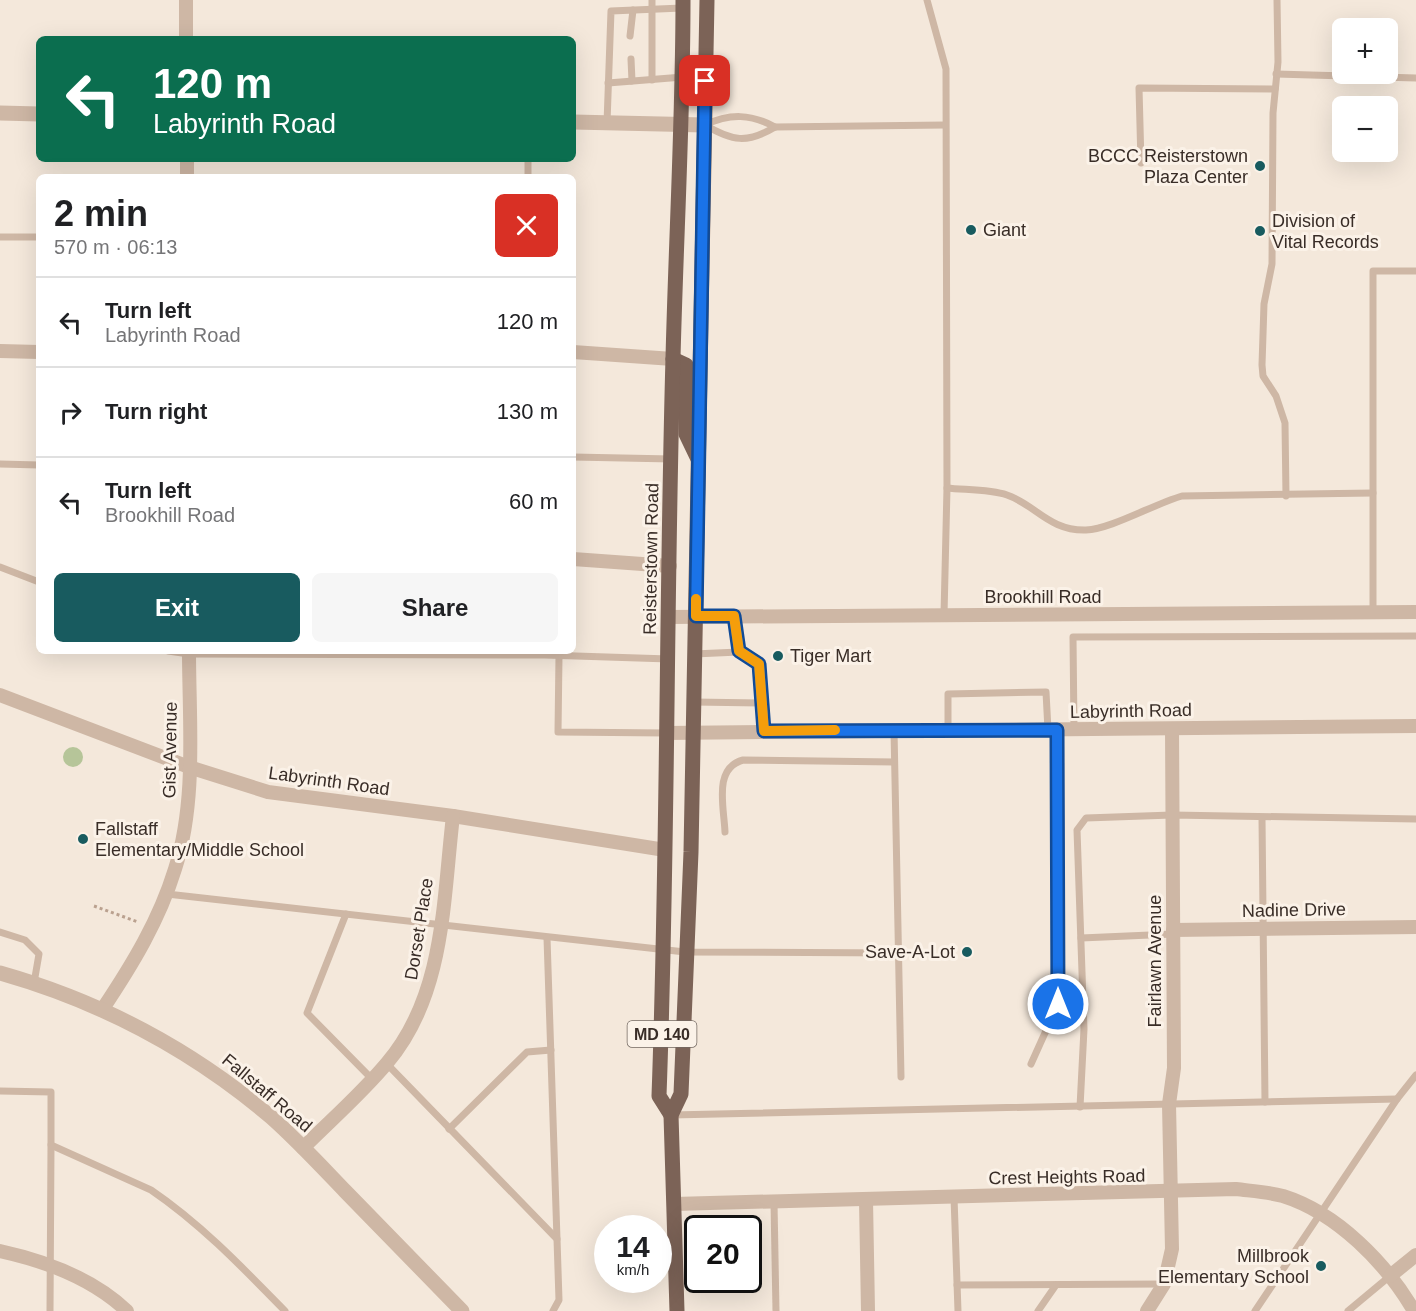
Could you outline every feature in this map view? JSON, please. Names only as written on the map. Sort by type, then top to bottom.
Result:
[{"type":"main road","name":"Reisterstown Road","points":[[677,1311],[671,1115],[681,1094],[685,952],[691,852],[707,0]]},
{"type":"main road","name":"Reisterstown Road","points":[[671,1115],[659,1096],[664,950],[673,358],[683,124],[683,4]]},
{"type":"main road","points":[[673,358],[686,365],[686,434],[698,459]]},
{"type":"street","points":[[186,0],[186,36]]},
{"type":"street","points":[[0,113],[36,114]]},
{"type":"street","points":[[576,122],[705,125]]},
{"type":"street","points":[[0,351],[36,352]]},
{"type":"street","points":[[576,352],[673,358]]},
{"type":"street","points":[[576,559],[670,566]]},
{"type":"street","name":"Brookhill Road","points":[[670,617],[1416,612]]},
{"type":"street","name":"Gist Avenue","points":[[102,1010],[143,946],[167,894],[182,841],[189,767],[189,654]]},
{"type":"street","name":"Labyrinth Road","points":[[0,695],[189,767],[268,792],[453,816],[665,850]]},
{"type":"street","name":"Labyrinth Road","points":[[666,733],[1416,726]]},
{"type":"street","name":"Fairlawn Avenue","points":[[1172,729],[1174,1068],[1169,1104],[1172,1192]]},
{"type":"street","name":"Dorset Place","points":[[303,1148],[387,1064],[413,1025],[422,1006],[436,959],[453,816]]},
{"type":"street","name":"Nadine Drive","points":[[1173,932],[1416,927]]},
{"type":"street","name":"Fallstaff Road","points":[[0,973],[34,982],[102,1010],[164,1041],[218,1076],[272,1118],[462,1311]]},
{"type":"street","name":"Crest Heights Road","points":[[674,1204],[1261,1191],[1292,1200],[1321,1214],[1363,1247],[1390,1276],[1414,1311]]},
{"type":"street","points":[[1147,1311],[1164,1284],[1174,1233],[1172,1192]]},
{"type":"street","points":[[866,1200],[868,1311]]},
{"type":"street","points":[[0,1251],[51,1265],[81,1278],[127,1311]]},
{"type":"street","points":[[1390,1276],[1416,1255]]},
{"type":"lane","points":[[652,0],[652,80]]},
{"type":"lane","points":[[927,0],[946,69],[947,489],[944,616]]},
{"type":"lane","points":[[1277,0],[1272,264],[1264,304],[1262,365],[1263,376],[1276,396],[1285,423],[1286,496]]},
{"type":"lane","points":[[607,123],[611,11],[652,9],[683,4]]},
{"type":"lane","points":[[630,36],[633,10]]},
{"type":"lane","points":[[631,59],[632,81]]},
{"type":"lane","points":[[1276,74],[1416,78]]},
{"type":"lane","points":[[608,83],[683,77]]},
{"type":"lane","points":[[1141,163],[1139,88],[1275,89]]},
{"type":"lane","points":[[705,125],[723,116],[759,118],[775,127]]},
{"type":"lane","points":[[705,125],[729,139],[758,137],[775,127],[945,124]]},
{"type":"lane","points":[[0,237],[36,237]]},
{"type":"lane","points":[[1373,612],[1373,272],[1416,272]]},
{"type":"lane","points":[[576,457],[672,459]]},
{"type":"lane","points":[[0,464],[36,465]]},
{"type":"lane","points":[[947,489],[1007,495],[1056,524],[1084,530],[1100,528],[1159,502],[1182,496],[1373,493]]},
{"type":"lane","points":[[0,567],[36,581]]},
{"type":"lane","points":[[734,616],[739,651]]},
{"type":"lane","points":[[1074,730],[1073,638],[1416,636]]},
{"type":"lane","points":[[694,654],[739,651],[759,664],[760,703],[764,731]]},
{"type":"lane","points":[[312,654],[669,659]]},
{"type":"lane","points":[[559,656],[558,732],[666,733]]},
{"type":"lane","points":[[948,730],[948,694],[1046,692],[1053,730],[1058,1004],[1031,1064]]},
{"type":"lane","points":[[693,702],[760,703]]},
{"type":"lane","points":[[894,730],[901,1077]]},
{"type":"lane","points":[[725,832],[723,780],[729,766],[735,762],[743,760],[894,762]]},
{"type":"lane","points":[[1080,1107],[1084,1029],[1077,830],[1086,818],[1172,815],[1416,819]]},
{"type":"lane","points":[[1262,818],[1265,1102]]},
{"type":"lane","points":[[167,894],[685,952],[897,953]]},
{"type":"lane","points":[[346,914],[307,1012],[372,1078]]},
{"type":"lane","points":[[0,932],[25,940],[39,954],[34,982]]},
{"type":"lane","points":[[1081,938],[1173,932]]},
{"type":"lane","points":[[547,938],[559,1300],[554,1311]]},
{"type":"lane","points":[[449,1129],[527,1052],[551,1050]]},
{"type":"lane","points":[[387,1064],[557,1239]]},
{"type":"lane","points":[[1255,1311],[1397,1099],[1416,1075]]},
{"type":"lane","points":[[0,1091],[51,1092],[50,1311]]},
{"type":"lane","points":[[671,1115],[1397,1099]]},
{"type":"lane","points":[[51,1145],[152,1190],[221,1246],[285,1311]]},
{"type":"lane","points":[[954,1197],[958,1311]]},
{"type":"lane","points":[[774,1202],[777,1311]]},
{"type":"lane","points":[[1348,1311],[1390,1276]]},
{"type":"lane","points":[[957,1285],[1164,1284]]},
{"type":"lane","points":[[1038,1311],[1056,1285]]},
{"type":"path","points":[[94,906],[143,923]]},
{"type":"green space","points":[[69,747],[77,747],[83,753],[83,761],[77,767],[69,767],[63,761],[63,753]]},
{"type":"slow traffic","points":[[696,599],[696,616],[734,616],[739,651],[759,664],[760,703],[764,731],[835,730]]},
{"type":"place","name":"BCCC Reisterstown Plaza Center","points":[[1260,166]]},
{"type":"place","name":"Giant","points":[[971,230]]},
{"type":"place","name":"Division of Vital Records","points":[[1260,231]]},
{"type":"place","name":"Tiger Mart","points":[[778,656]]},
{"type":"place","name":"Fallstaff Elementary/Middle School","points":[[83,839]]},
{"type":"place","name":"Save-A-Lot","points":[[967,952]]},
{"type":"place","name":"Millbrook Elementary School","points":[[1321,1266]]},
{"type":"route","points":[[705,81],[696,616],[734,616],[739,651],[759,664],[760,703],[764,731],[1057,730],[1058,1004]]}]
